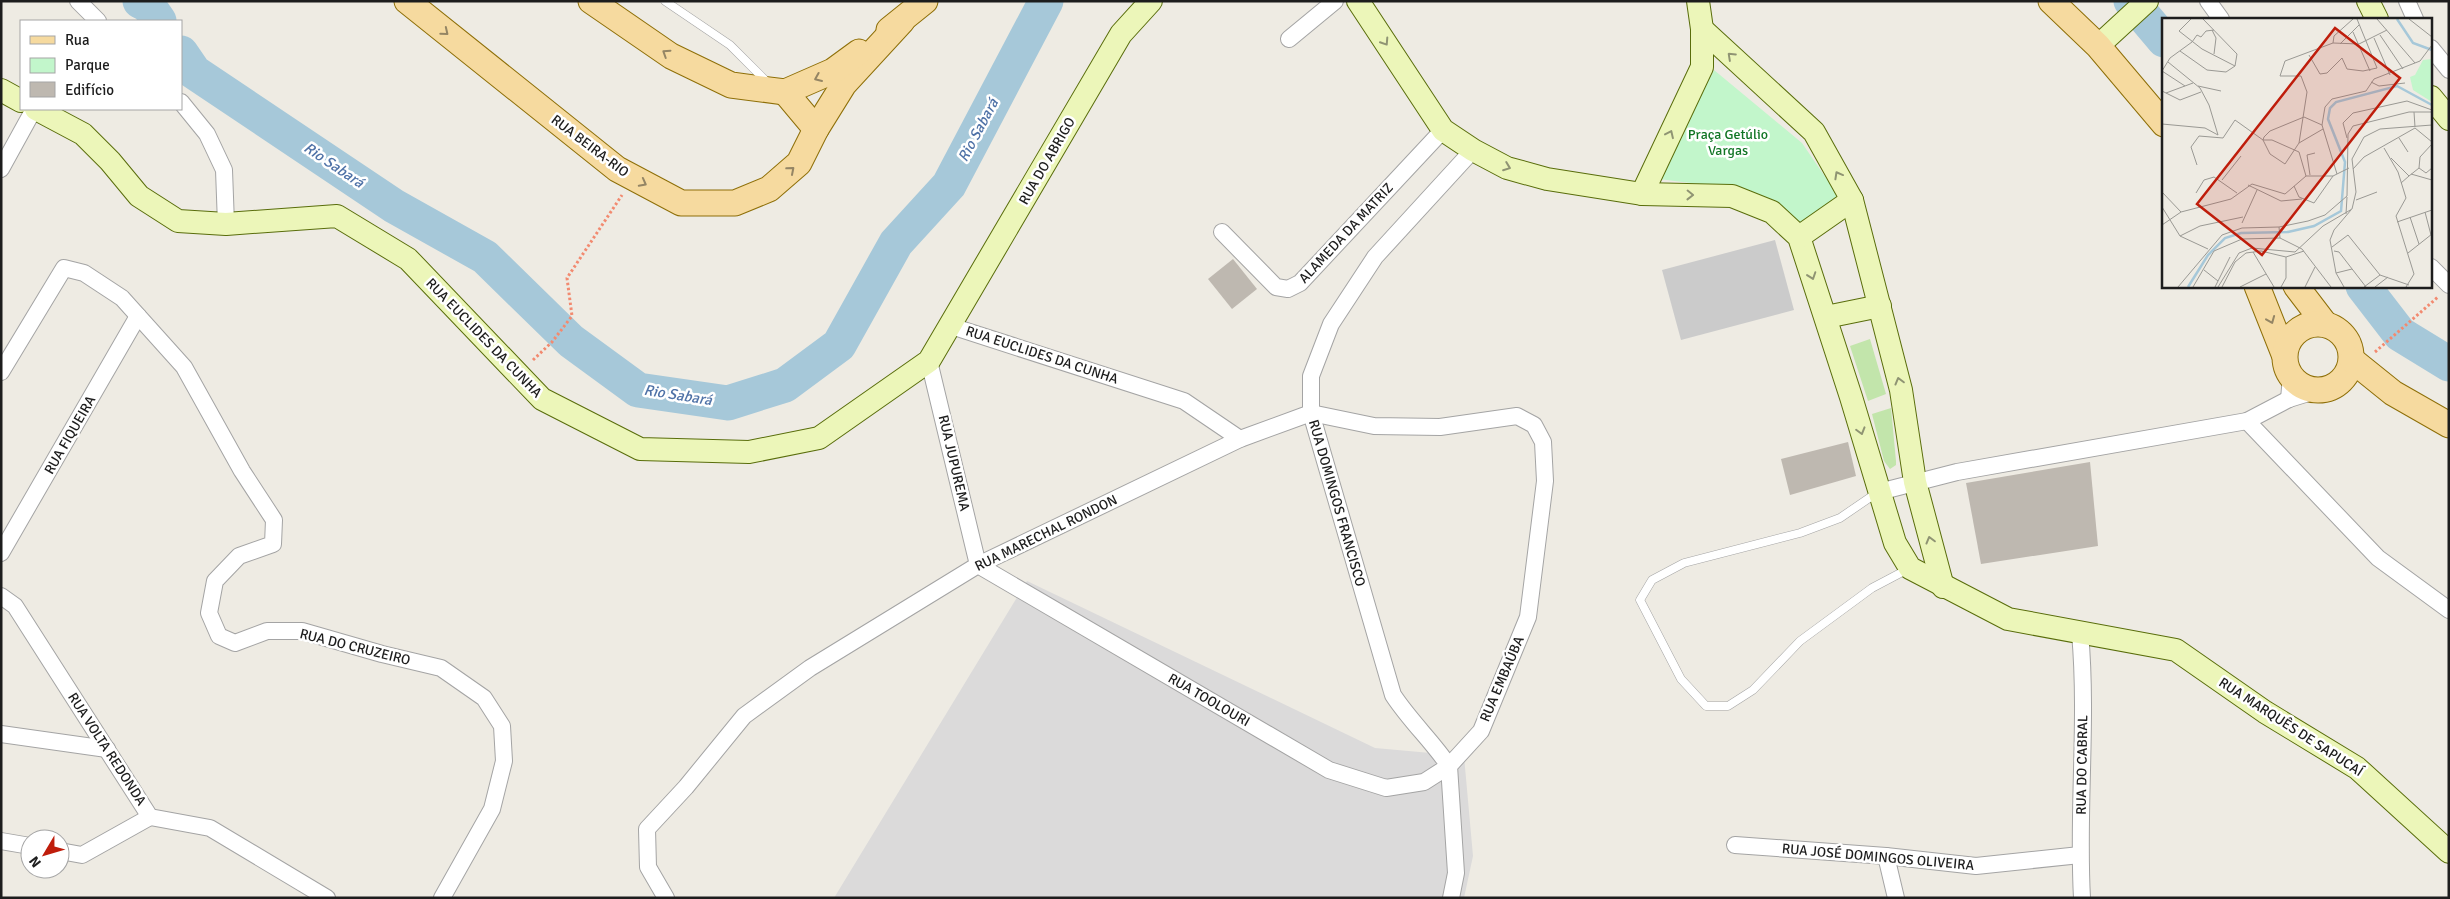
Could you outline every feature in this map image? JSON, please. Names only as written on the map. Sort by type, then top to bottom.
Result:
[{"type":"main road","name":"RUA BEIRA-RIO","points":[[407,1],[617,169],[681,203],[735,203],[769,189],[799,163],[816,129],[844,84],[902,21]]},
{"type":"main road","points":[[590,1],[671,56],[732,85],[780,91],[833,71],[902,21],[925,1]]},
{"type":"main road","name":"RUA DO ABRIGO","points":[[950,326],[1121,34],[1151,1]]},
{"type":"main road","points":[[1358,1],[1443,130],[1473,150],[1507,168],[1547,179],[1642,194],[1732,196],[1772,212],[1799,237],[1826,317],[1894,543],[1910,568],[1943,587]]},
{"type":"main road","points":[[1642,194],[1702,67],[1702,29],[1698,1]]},
{"type":"main road","points":[[2051,1],[2098,46],[2162,122]]},
{"type":"main road","points":[[2098,46],[2147,1]]},
{"type":"main road","points":[[2368,1],[2376,18]]},
{"type":"main road","points":[[1702,29],[1814,132],[1852,200],[1901,390],[1915,482],[1943,587]]},
{"type":"main road","points":[[1,90],[20,100]]},
{"type":"main road","points":[[780,91],[816,129]]},
{"type":"main road","points":[[2432,98],[2449,119]]},
{"type":"main road","name":"RUA EUCLIDES DA CUNHA","points":[[37,110],[83,134],[110,161],[139,196],[178,221],[226,224],[337,216],[408,259],[542,399],[640,449],[749,452],[820,438],[929,361],[950,326]]},
{"type":"main road","points":[[1799,237],[1852,200]]},
{"type":"main road","points":[[2258,288],[2284,354],[2290,388],[2328,389],[2340,383],[2348,373],[2350,341]]},
{"type":"main road","points":[[2298,288],[2350,341],[2394,392],[2449,425]]},
{"type":"main road","points":[[1826,317],[1880,306]]},
{"type":"main road","points":[[2284,354],[2288,343],[2299,330],[2314,324],[2350,341]]},
{"type":"main road","points":[[2340,383],[2362,389],[2394,392]]},
{"type":"main road","name":"RUA MARQUÊS DE SAPUCAÍ","points":[[1943,587],[2008,619],[2176,650],[2265,712],[2358,768],[2449,852]]},
{"type":"street","points":[[78,1],[97,20]]},
{"type":"street","points":[[1289,39],[1335,1]]},
{"type":"street","points":[[2208,1],[2220,18]]},
{"type":"street","points":[[2407,1],[2415,18]]},
{"type":"street","points":[[2432,49],[2449,70]]},
{"type":"street","points":[[182,103],[207,134],[224,170],[226,224]]},
{"type":"street","points":[[1,169],[34,110]]},
{"type":"street","name":"ALAMEDA DA MATRIZ","points":[[1222,232],[1276,287],[1288,290],[1300,283],[1443,130]]},
{"type":"street","name":"RUA DOMINGOS FRANCISCO","points":[[1449,766],[1434,744],[1410,721],[1393,695],[1311,413],[1311,376],[1331,324],[1375,257],[1473,150]]},
{"type":"street","name":"RUA DO CRUZEIRO","points":[[1,372],[64,268],[84,274],[102,283],[122,298],[184,366],[237,462],[274,520],[272,544],[239,556],[214,581],[209,613],[218,636],[235,643],[267,632],[302,631],[382,654],[441,668],[484,698],[502,726],[504,761],[492,808],[442,898]]},
{"type":"street","points":[[2432,268],[2449,285]]},
{"type":"street","name":"RUA FIQUEIRA","points":[[1,553],[138,316]]},
{"type":"street","name":"RUA EUCLIDES DA CUNHA","points":[[950,326],[1184,401],[1240,439]]},
{"type":"street","name":"RUA JUPUREMA","points":[[929,361],[978,565]]},
{"type":"street","points":[[1879,492],[1915,482],[2176,432],[2247,421],[2290,388]]},
{"type":"street","name":"RUA MARECHAL RONDON","points":[[666,898],[648,867],[646,829],[686,786],[744,716],[810,668],[978,565],[1240,439],[1311,413]]},
{"type":"street","name":"RUA EMBAÚBA","points":[[1311,413],[1374,426],[1440,427],[1517,416],[1534,425],[1543,442],[1545,481],[1528,617],[1480,731],[1449,766]]},
{"type":"street","points":[[2247,421],[2378,558],[2449,610]]},
{"type":"street","name":"RUA TOOLOURI","points":[[978,565],[1329,770],[1386,788],[1424,782],[1449,766]]},
{"type":"street","name":"RUA VOLTA REDONDA","points":[[1,596],[15,606],[150,817],[210,828],[327,898]]},
{"type":"street","name":"RUA DO CABRAL","points":[[2080,633],[2084,673],[2080,855],[2082,898]]},
{"type":"street","points":[[1,734],[107,749]]},
{"type":"street","points":[[1449,766],[1456,873],[1451,898]]},
{"type":"street","points":[[70,853],[82,855],[150,817]]},
{"type":"street","points":[[1,841],[20,844]]},
{"type":"street","name":"RUA JOSÉ DOMINGOS OLIVEIRA","points":[[1735,845],[1886,856],[1976,866],[2080,855]]},
{"type":"street","points":[[1886,856],[1896,898]]},
{"type":"lane","points":[[665,1],[730,45],[780,91]]},
{"type":"lane","points":[[1879,492],[1840,518],[1800,533],[1684,563],[1652,580],[1640,600],[1682,679],[1706,706],[1728,706],[1753,690],[1800,641],[1872,588],[1910,568]]},
{"type":"path","points":[[518,374],[552,342],[572,316],[567,278],[634,178]]},
{"type":"path","points":[[2350,341],[2372,355],[2434,301]]},
{"type":"shaded area","points":[[1775,240],[1794,310],[1681,340],[1662,270]]},
{"type":"shaded area","points":[[1027,581],[1375,748],[1464,756],[1473,856],[1464,898],[834,898]]},
{"type":"green space","name":"Praça Getúlio Vargas","points":[[1714,70],[1802,143],[1837,194],[1834,202],[1799,231],[1730,188],[1659,179]]},
{"type":"green space","points":[[1870,339],[1886,394],[1868,401],[1850,346]]},
{"type":"green space","points":[[1891,408],[1896,465],[1890,469],[1884,461],[1872,414]]},
{"type":"building","points":[[1233,259],[1257,289],[1232,309],[1208,279]]},
{"type":"building","points":[[1848,442],[1856,476],[1790,495],[1781,459]]},
{"type":"building","points":[[2090,462],[2098,546],[1981,564],[1966,483]]},
{"type":"waterway","name":"Rio Sabará","points":[[140,1],[148,5],[158,20]]},
{"type":"waterway","name":"Rio Sabará","points":[[182,54],[194,72],[394,206],[485,257],[571,341],[638,390],[728,403],[785,385],[839,345],[896,243],[949,185],[1046,1]]},
{"type":"waterway","name":"Rio Sabará","points":[[2131,1],[2162,38]]},
{"type":"waterway","name":"Rio Sabará","points":[[2365,288],[2400,334],[2449,364]]}]
